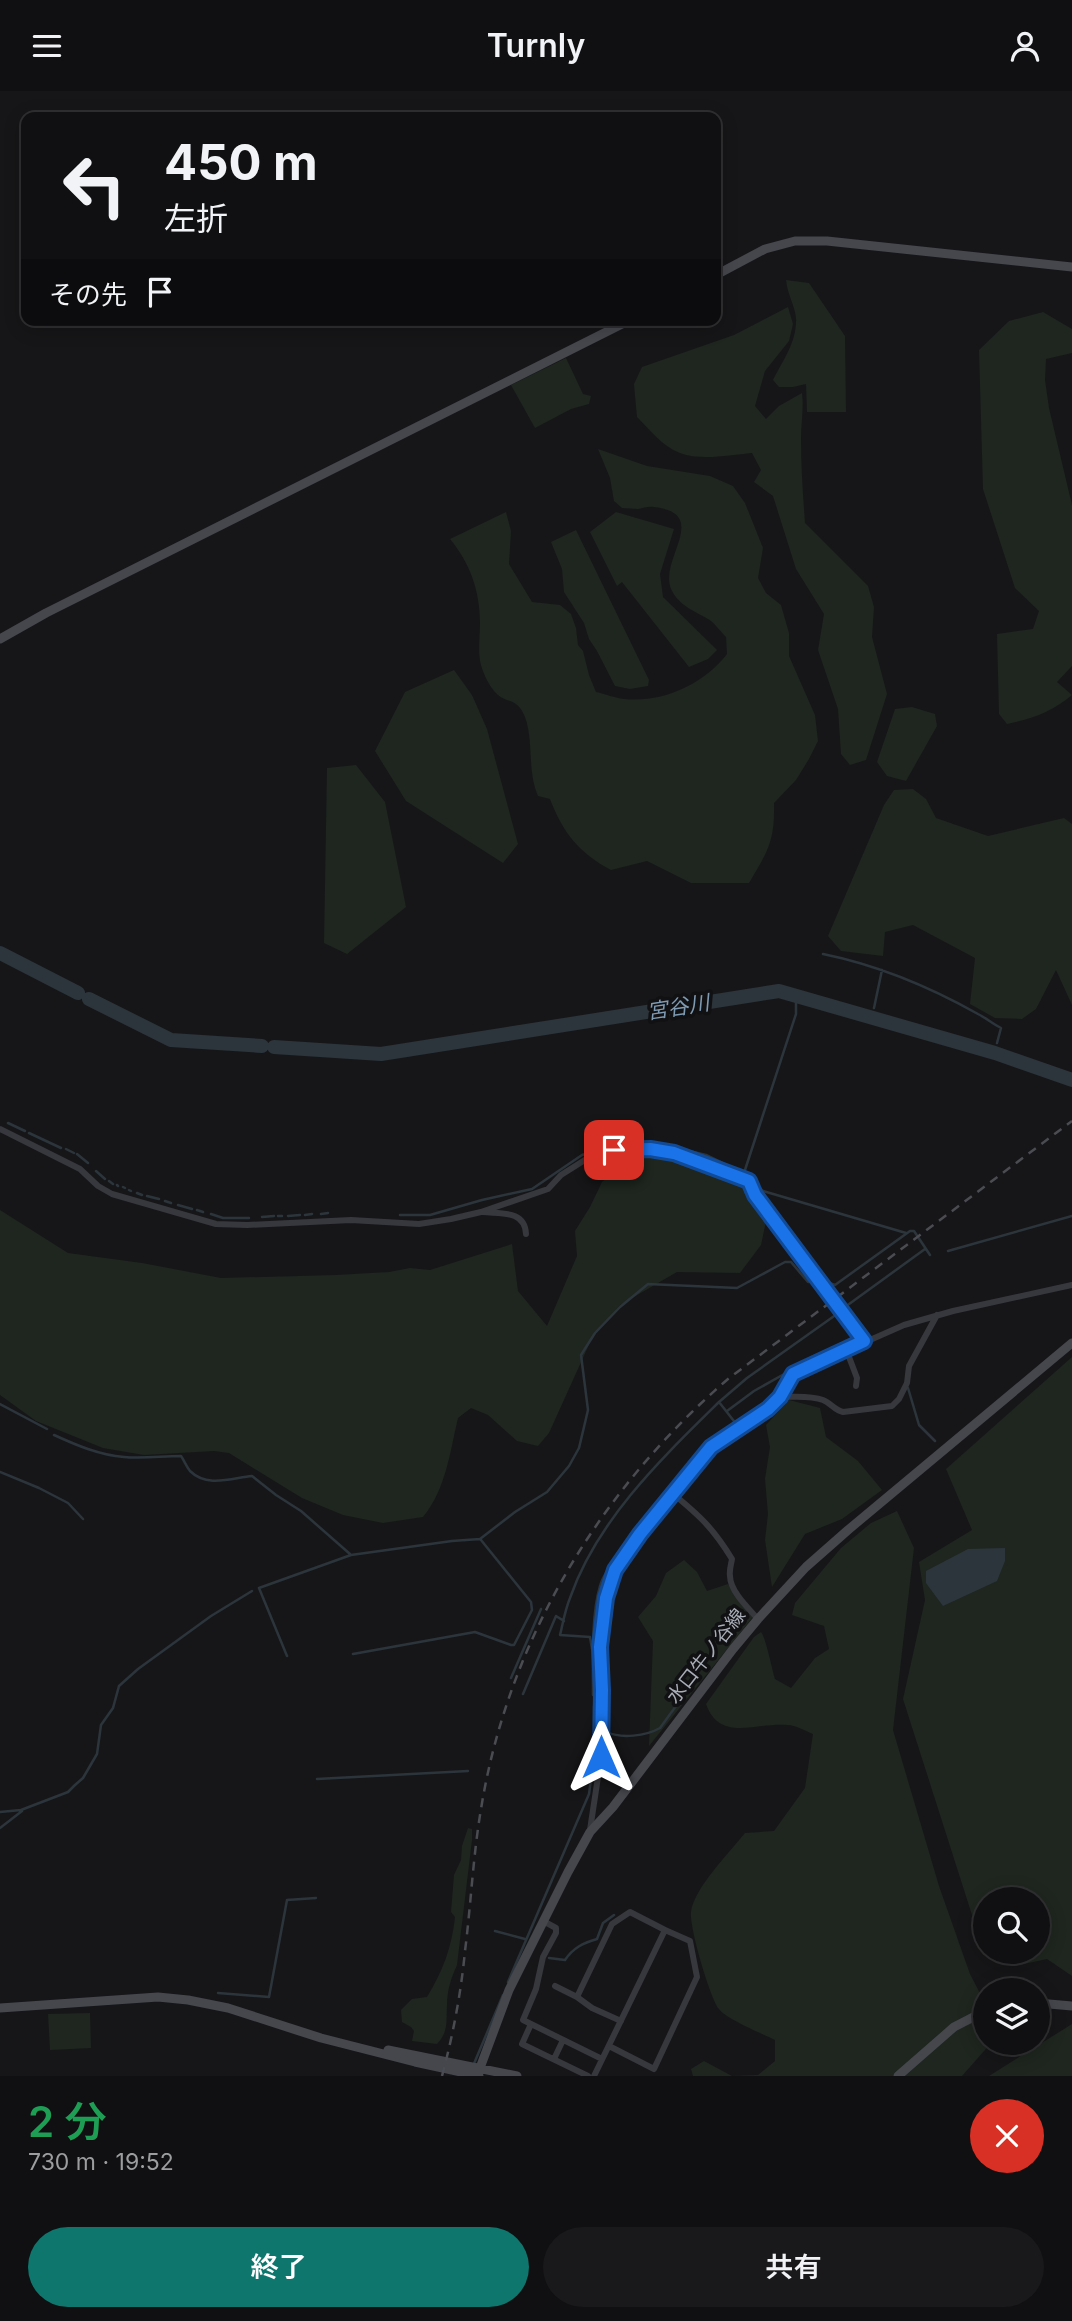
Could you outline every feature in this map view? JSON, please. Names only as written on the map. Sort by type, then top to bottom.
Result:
[{"type":"street","points":[[721,272],[765,249],[795,240],[827,241],[1072,267]]},
{"type":"street","points":[[0,639],[46,613],[618,326]]},
{"type":"street","points":[[0,1129],[80,1169],[98,1186],[112,1194],[216,1224],[351,1220],[419,1224],[481,1212],[548,1188],[561,1175],[589,1158],[614,1150],[650,1149],[674,1153],[749,1181],[755,1195],[864,1341]]},
{"type":"street","points":[[749,1181],[753,1172]]},
{"type":"street","points":[[481,1212],[510,1214],[521,1218],[526,1234]]},
{"type":"street","points":[[590,1832],[601,1757],[600,1647],[606,1598],[615,1570],[672,1493],[711,1447],[768,1409],[780,1397],[793,1374],[846,1349],[904,1325],[937,1315],[1072,1285]]},
{"type":"street","points":[[780,1397],[820,1399],[830,1403],[835,1410],[843,1412],[892,1406],[900,1399],[907,1383],[909,1366],[937,1315]]},
{"type":"street","name":"水口牛ノ谷線","points":[[478,2076],[509,1990],[590,1832],[613,1807],[758,1619],[806,1567],[848,1529],[1072,1343]]},
{"type":"street","points":[[846,1349],[857,1378],[856,1386]]},
{"type":"street","points":[[672,1493],[716,1532],[732,1559],[729,1575],[731,1582],[758,1619]]},
{"type":"street","points":[[577,1997],[612,1924],[630,1912],[690,1941],[697,1977],[651,2076]]},
{"type":"street","points":[[545,1922],[556,1928],[556,1933],[543,1957],[536,1989],[523,2020],[602,2059]]},
{"type":"street","points":[[594,2076],[665,1930]]},
{"type":"street","points":[[555,1986],[592,2008],[621,2021]]},
{"type":"street","points":[[0,2008],[134,2001],[158,1997],[188,2000],[228,2008],[321,2038],[438,2063],[517,2076]]},
{"type":"street","points":[[1050,2004],[1072,2006]]},
{"type":"street","points":[[898,2076],[954,2027],[973,2017]]},
{"type":"street","points":[[531,2024],[523,2044],[588,2076]]},
{"type":"street","points":[[554,2059],[563,2040]]},
{"type":"street","points":[[609,2046],[654,2069]]},
{"type":"street","points":[[438,2063],[478,2076]]},
{"type":"shaded area","points":[[786,280],[809,283],[845,336],[846,412],[807,412],[806,384],[779,387],[773,380],[789,351],[796,327]]},
{"type":"shaded area","points":[[788,307],[793,324],[789,341],[765,371],[755,406],[766,419],[779,406],[802,393],[801,449],[805,523],[868,586],[874,607],[872,637],[887,694],[866,760],[850,765],[841,754],[838,709],[818,650],[824,614],[796,569],[773,496],[754,482],[761,470],[752,453],[706,457],[680,453],[662,442],[637,417],[634,384],[642,367],[734,335]]},
{"type":"shaded area","points":[[1043,312],[1072,329],[1072,353],[1046,359],[1045,380],[1072,505],[1072,666],[1057,682],[1072,695],[1041,714],[1007,724],[999,714],[997,634],[1033,629],[1039,611],[1015,588],[983,489],[979,350],[1009,321]]},
{"type":"shaded area","points":[[566,358],[583,394],[591,396],[589,404],[571,409],[535,428],[511,385]]},
{"type":"shaded area","points":[[598,449],[647,466],[710,476],[733,486],[745,503],[763,548],[758,578],[766,593],[781,605],[789,633],[789,656],[815,715],[818,741],[796,780],[774,803],[772,837],[749,883],[691,883],[647,861],[611,870],[590,857],[573,841],[550,799],[538,796],[525,717],[519,706],[494,691],[482,669],[479,652],[480,611],[476,589],[463,558],[450,539],[506,512],[511,531],[509,564],[532,602],[560,605],[571,614],[578,645],[583,651],[596,692],[624,699],[667,695],[706,675],[727,654],[726,637],[711,621],[680,602],[672,591],[669,579],[681,529],[679,519],[671,511],[654,507],[622,508],[614,501],[610,478]]},
{"type":"shaded area","points":[[616,512],[674,529],[660,574],[663,597],[717,650],[708,659],[689,667],[622,582],[617,586],[590,532]]},
{"type":"shaded area","points":[[576,530],[649,680],[648,686],[630,689],[615,686],[589,639],[584,623],[564,592],[562,569],[551,542]]},
{"type":"shaded area","points":[[454,670],[472,695],[487,729],[518,844],[503,863],[406,801],[375,751],[405,692]]},
{"type":"shaded area","points":[[912,707],[935,714],[937,726],[906,781],[887,776],[877,762],[895,709]]},
{"type":"shaded area","points":[[356,765],[385,802],[406,907],[347,954],[324,943],[327,768]]},
{"type":"shaded area","points":[[913,789],[926,799],[936,818],[988,836],[1064,818],[1072,824],[1072,1005],[1056,970],[1036,1009],[1022,1019],[995,1018],[970,1004],[975,958],[913,925],[885,932],[883,956],[841,951],[828,936],[884,805],[894,790]]},
{"type":"shaded area","points":[[662,1153],[709,1169],[744,1185],[768,1212],[761,1245],[740,1273],[677,1272],[620,1305],[592,1338],[549,1433],[538,1446],[517,1441],[488,1415],[471,1408],[458,1418],[442,1482],[423,1517],[383,1523],[343,1515],[302,1498],[229,1453],[214,1451],[144,1455],[103,1448],[36,1421],[0,1395],[0,1210],[68,1253],[221,1278],[336,1275],[410,1268],[430,1270],[512,1244],[518,1291],[547,1326],[577,1256],[575,1231],[602,1182],[629,1158]]},
{"type":"shaded area","points":[[1072,1357],[1072,1976],[1050,1961],[1050,1887],[973,1887],[973,1918],[903,1699],[925,1600],[919,1562],[972,1530],[946,1469]]},
{"type":"shaded area","points":[[789,1400],[820,1408],[826,1437],[858,1461],[882,1490],[842,1519],[805,1534],[772,1587],[765,1540],[768,1514],[765,1479],[770,1447],[766,1425]]},
{"type":"shaded area","points":[[897,1511],[914,1548],[893,1730],[939,1886],[973,1980],[973,2055],[981,2055],[962,2076],[732,2076],[758,2075],[775,2061],[775,2040],[737,2022],[719,2009],[701,1962],[691,1920],[694,1902],[705,1881],[745,1833],[774,1831],[805,1788],[813,1734],[790,1725],[730,1727],[712,1716],[706,1704],[754,1637],[761,1632],[775,1679],[791,1688],[815,1658],[829,1649],[824,1626],[792,1615],[795,1603],[841,1548],[871,1523]]},
{"type":"shaded area","points":[[1005,1548],[1005,1561],[997,1581],[943,1606],[926,1583],[926,1571],[968,1549]]},
{"type":"shaded area","points":[[684,1560],[697,1572],[707,1591],[728,1584],[753,1617],[649,1746],[653,1641],[638,1617],[656,1596],[666,1573]]},
{"type":"shaded area","points":[[468,1828],[472,1829],[472,1840],[457,1965],[447,2000],[445,2030],[437,2044],[412,2041],[414,2031],[402,2022],[401,2010],[412,1999],[427,1997],[446,1958],[455,1917],[451,1912],[454,1875],[461,1860]]},
{"type":"shaded area","points":[[90,2013],[91,2048],[50,2050],[48,2014]]},
{"type":"shaded area","points":[[1072,2024],[1072,2076],[989,2076],[1023,2055],[1050,2055],[1050,2038]]},
{"type":"shaded area","points":[[704,2061],[732,2076],[693,2076],[691,2069]]},
{"type":"waterway","name":"宮谷川","points":[[0,953],[78,993]]},
{"type":"waterway","points":[[823,954],[883,971],[960,1004],[1001,1028],[997,1043]]},
{"type":"waterway","points":[[874,1008],[882,970]]},
{"type":"waterway","name":"宮谷川","points":[[274,1047],[381,1054],[779,991],[995,1053],[1072,1080]]},
{"type":"waterway","points":[[400,1215],[430,1215],[532,1189],[582,1155],[627,1142],[664,1145],[706,1155],[737,1170],[740,1176],[745,1170],[796,1014],[796,996]]},
{"type":"waterway","name":"宮谷川","points":[[89,999],[171,1040],[262,1046]]},
{"type":"waterway","points":[[8,1123],[25,1131]]},
{"type":"waterway","points":[[29,1133],[61,1148]]},
{"type":"waterway","points":[[66,1149],[74,1153]]},
{"type":"waterway","points":[[77,1154],[88,1163]]},
{"type":"waterway","points":[[96,1171],[105,1179]]},
{"type":"waterway","points":[[109,1181],[113,1184]]},
{"type":"waterway","points":[[754,1183],[763,1191],[906,1233]]},
{"type":"waterway","points":[[137,1193],[142,1195]]},
{"type":"waterway","points":[[147,1196],[159,1199]]},
{"type":"waterway","points":[[165,1201],[171,1203]]},
{"type":"waterway","points":[[178,1205],[192,1209]]},
{"type":"waterway","points":[[197,1210],[203,1212]]},
{"type":"waterway","points":[[321,1214],[328,1213]]},
{"type":"waterway","points":[[211,1214],[223,1218],[249,1218]]},
{"type":"waterway","points":[[305,1215],[312,1214]]},
{"type":"waterway","points":[[288,1216],[300,1215]]},
{"type":"waterway","points":[[262,1217],[274,1216]]},
{"type":"waterway","points":[[948,1251],[1072,1216]]},
{"type":"waterway","points":[[287,1656],[259,1588],[351,1555],[480,1539],[547,1492],[569,1466],[579,1448],[588,1410],[581,1355],[595,1333],[620,1307],[648,1284],[737,1288],[785,1262],[791,1262],[808,1282],[824,1281],[835,1285],[910,1231],[914,1231],[930,1255]]},
{"type":"waterway","points":[[845,1307],[925,1249]]},
{"type":"waterway","points":[[800,1365],[854,1341],[854,1337],[836,1314]]},
{"type":"waterway","points":[[716,1440],[737,1425],[719,1402],[747,1378],[837,1314]]},
{"type":"waterway","points":[[727,1411],[754,1391],[786,1373]]},
{"type":"waterway","points":[[908,1388],[919,1425],[935,1441]]},
{"type":"waterway","points":[[592,1649],[590,1637],[560,1635],[568,1603],[582,1569],[614,1516],[633,1492],[675,1445],[719,1402]]},
{"type":"waterway","points":[[0,1404],[47,1429]]},
{"type":"waterway","points":[[54,1435],[88,1449],[115,1456],[181,1456],[190,1471],[212,1481],[252,1476],[301,1511],[350,1554]]},
{"type":"waterway","points":[[0,1472],[68,1503],[83,1519]]},
{"type":"waterway","points":[[593,1695],[594,1625],[600,1586],[611,1564],[668,1494]]},
{"type":"waterway","points":[[353,1654],[475,1632],[514,1645],[532,1610],[531,1602],[481,1540]]},
{"type":"waterway","points":[[0,1812],[21,1810],[68,1792],[83,1778],[97,1754],[101,1725],[113,1708],[119,1686],[211,1616],[252,1591]]},
{"type":"waterway","points":[[511,1678],[541,1609]]},
{"type":"waterway","points":[[523,1694],[556,1616],[564,1621]]},
{"type":"waterway","points":[[605,1662],[607,1732],[626,1736],[654,1731],[660,1728],[684,1695]]},
{"type":"waterway","points":[[508,1982],[589,1794],[594,1757],[594,1706]]},
{"type":"waterway","points":[[317,1779],[468,1771]]},
{"type":"waterway","points":[[0,1828],[22,1811]]},
{"type":"waterway","points":[[218,1993],[269,1997],[287,1900],[316,1898]]},
{"type":"waterway","points":[[549,1958],[565,1960],[571,1952],[597,1939],[603,1923],[614,1915]]},
{"type":"waterway","points":[[495,1931],[525,1939]]},
{"type":"waterway","points":[[473,2066],[503,1995]]},
{"type":"railway","points":[[442,2076],[459,1998],[478,1827],[494,1747],[513,1686],[537,1628],[567,1572],[601,1519],[639,1469],[682,1422],[728,1379],[1072,1121]]},
{"type":"route","points":[[601,1757],[600,1647],[606,1598],[615,1570],[640,1534],[711,1447],[768,1409],[780,1397],[793,1374],[864,1341],[755,1195],[749,1181],[674,1153],[650,1149],[614,1150]]}]
